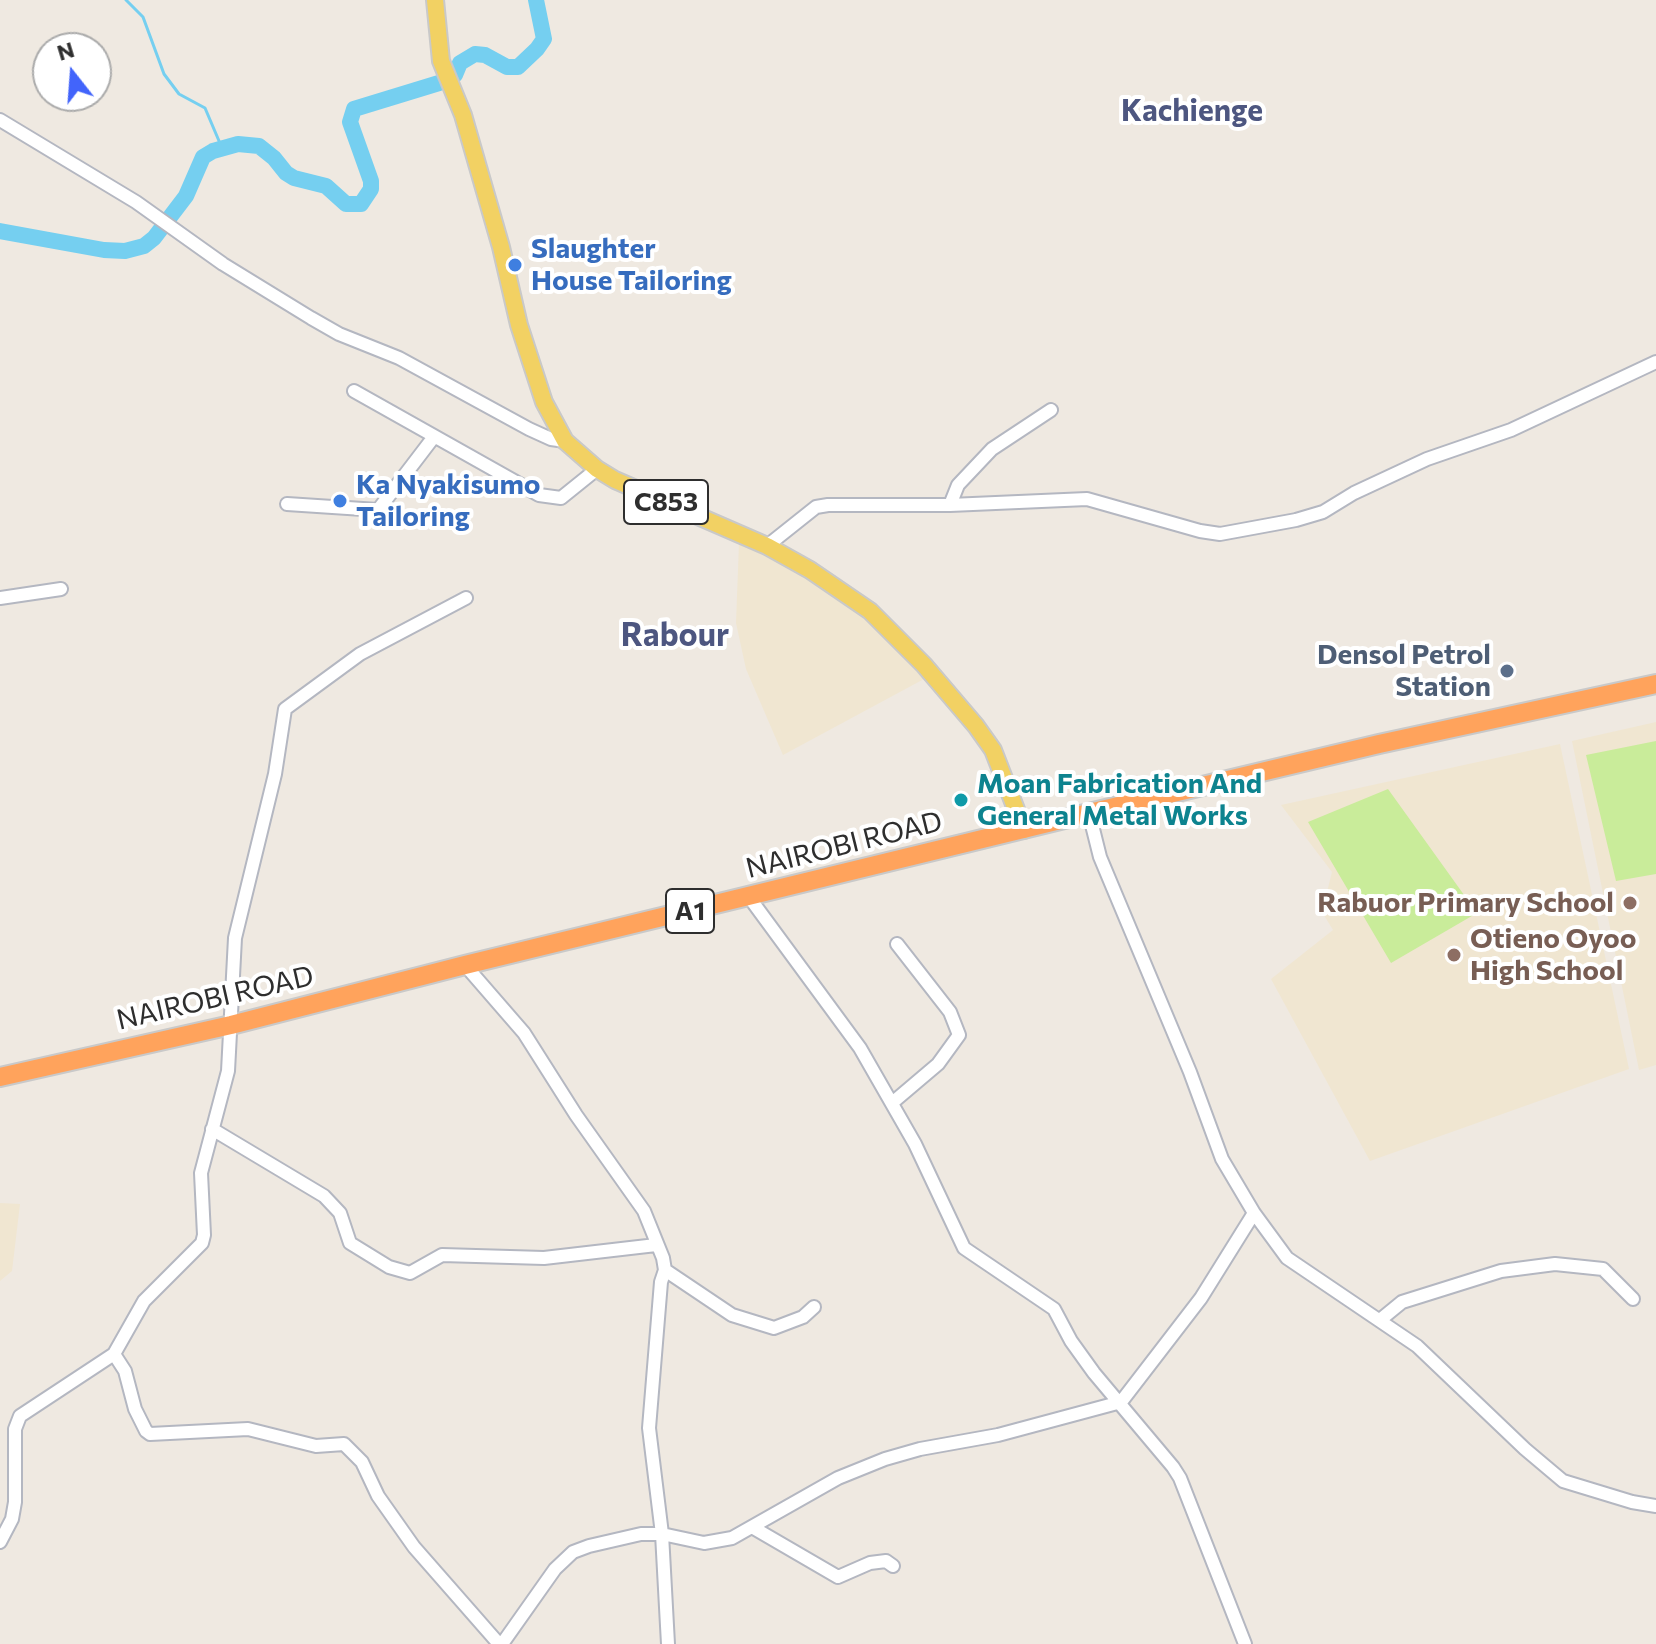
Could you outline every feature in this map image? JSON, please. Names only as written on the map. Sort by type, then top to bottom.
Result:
[{"type":"highway","name":"NAIROBI ROAD","points":[[0,1077],[231,1025],[465,965],[1379,744],[1656,684]]},
{"type":"main road","name":"C853","points":[[435,0],[444,69],[463,115],[501,247],[519,325],[544,402],[565,441],[615,480],[767,546],[810,570],[870,611],[924,665],[993,750],[1024,830]]},
{"type":"street","points":[[0,120],[158,218],[223,264],[339,334],[399,358],[529,429],[551,439],[565,441]]},
{"type":"street","points":[[767,546],[816,507],[828,505],[950,505],[1087,499],[1220,534],[1296,520],[1323,512],[1354,493],[1427,459],[1511,430],[1656,362]]},
{"type":"street","points":[[354,391],[539,495],[561,498],[597,469]]},
{"type":"street","points":[[950,505],[958,485],[992,449],[1051,410]]},
{"type":"street","points":[[287,504],[378,510],[433,438]]},
{"type":"street","points":[[0,598],[61,589]]},
{"type":"street","points":[[0,1542],[12,1519],[15,1502],[15,1429],[20,1416],[114,1354],[144,1301],[202,1243],[201,1173],[228,1071],[235,938],[275,774],[285,709],[360,654],[466,598]]},
{"type":"street","points":[[1089,813],[1100,857],[1190,1072],[1222,1159],[1254,1213],[1287,1258],[1417,1346],[1563,1481],[1656,1506]]},
{"type":"street","points":[[749,897],[860,1048],[922,1158],[964,1248],[1054,1309],[1086,1362],[1180,1478],[1245,1644]]},
{"type":"street","points":[[892,1103],[938,1064],[959,1035],[950,1012],[897,944]]},
{"type":"street","points":[[465,965],[524,1033],[576,1115],[644,1211],[665,1270],[732,1315],[774,1328],[803,1317],[814,1307]]},
{"type":"street","points":[[212,1129],[324,1196],[340,1213],[350,1243],[389,1267],[410,1273],[442,1255],[544,1258],[656,1245]]},
{"type":"street","points":[[114,1354],[125,1371],[135,1409],[150,1434],[248,1429],[316,1446],[344,1444],[362,1462],[378,1496],[414,1547],[500,1644],[555,1569],[573,1552],[641,1534],[662,1534],[704,1543],[732,1538],[838,1478],[885,1459],[920,1449],[998,1435],[1121,1402],[1201,1298],[1254,1213]]},
{"type":"street","points":[[1380,1320],[1402,1302],[1501,1271],[1555,1264],[1603,1269],[1633,1299]]},
{"type":"street","points":[[665,1270],[661,1282],[649,1428],[662,1534],[668,1644]]},
{"type":"street","points":[[752,1527],[838,1577],[870,1563],[886,1561],[893,1566]]},
{"type":"shaded area","points":[[739,543],[788,567],[859,611],[924,679],[783,755],[746,669],[736,623]]},
{"type":"shaded area","name":"Rabuor Primary School","points":[[1656,722],[1656,1065],[1639,1070],[1572,741]]},
{"type":"shaded area","name":"Otieno Oyoo High School","points":[[1560,744],[1629,1069],[1370,1161],[1271,979],[1333,930],[1322,912],[1332,872],[1281,805]]},
{"type":"shaded area","points":[[0,1203],[20,1204],[12,1271],[0,1281]]},
{"type":"green space","points":[[1656,741],[1656,874],[1616,881],[1586,755]]},
{"type":"green space","points":[[1388,789],[1477,913],[1391,963],[1308,822]]},
{"type":"waterway","points":[[126,0],[143,17],[164,74],[179,94],[205,108],[222,148]]},
{"type":"waterway","points":[[0,231],[104,250],[125,251],[144,246],[154,238],[186,196],[203,157],[238,144],[259,146],[294,178],[326,186],[346,204],[361,204],[371,189],[371,181],[350,122],[354,109],[439,83],[455,75],[460,63],[475,54],[485,55],[507,67],[518,67],[544,39],[536,0]]},
{"type":"place","name":"Slaughter House Tailoring","points":[[515,265]]},
{"type":"place","name":"Ka Nyakisumo Tailoring","points":[[340,501]]},
{"type":"place","name":"Densol Petrol Station","points":[[1507,671]]},
{"type":"place","name":"Moan Fabrication And General Metal Works","points":[[961,800]]},
{"type":"place","name":"Rabuor Primary School","points":[[1630,903]]},
{"type":"place","name":"Otieno Oyoo High School","points":[[1454,955]]},
{"type":"district","name":"Kachienge","points":[[1192,111]]},
{"type":"district","name":"Rabour","points":[[675,635]]}]
